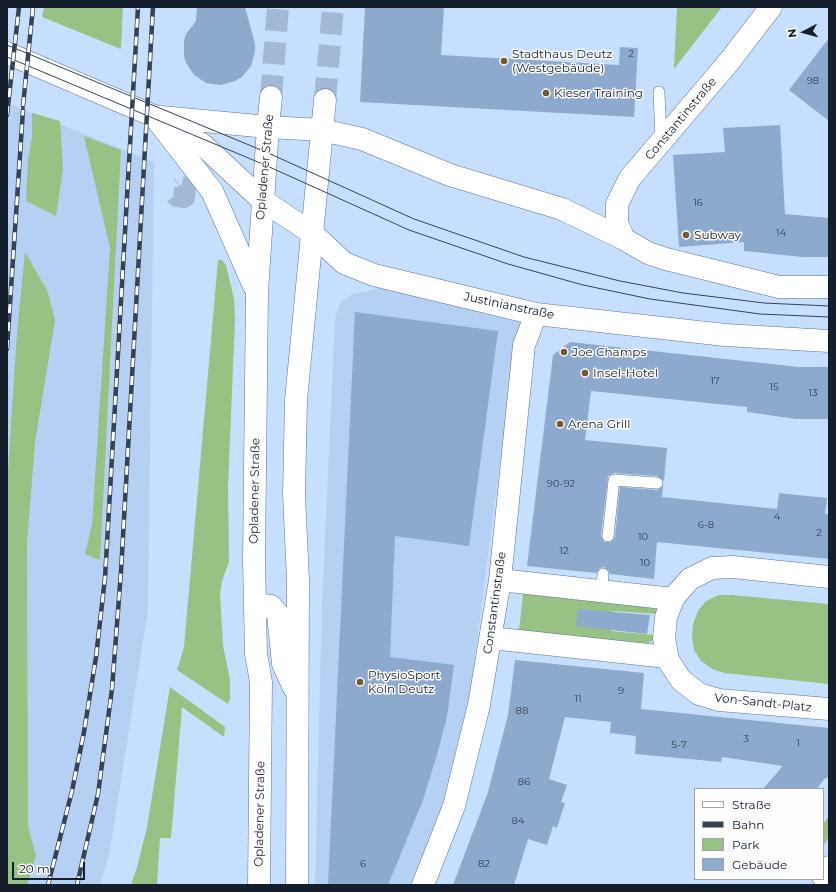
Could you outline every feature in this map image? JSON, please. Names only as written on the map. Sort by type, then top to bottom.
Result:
[{"type":"main road","name":"Constantinstraße","points":[[624,239],[618,223],[617,204],[621,192],[630,178],[772,7]]},
{"type":"main road","points":[[7,53],[154,116],[268,128],[322,130],[362,139],[450,175],[562,209],[624,239],[648,253],[716,273],[779,288],[829,287]]},
{"type":"main road","name":"Opladener Straße","points":[[259,885],[261,682],[256,654],[255,609],[257,292],[262,200],[271,97]]},
{"type":"main road","points":[[297,885],[298,582],[294,494],[296,400],[325,100]]},
{"type":"main road","points":[[154,116],[212,191],[257,292]]},
{"type":"main road","name":"Justinianstraße","points":[[154,116],[203,145],[262,200],[312,233],[344,262],[374,275],[536,314],[725,335],[829,341]]},
{"type":"main road","name":"Constantinstraße","points":[[423,885],[454,806],[478,705],[500,580],[524,345],[536,314]]},
{"type":"main road","name":"Von-Sandt-Platz","points":[[829,577],[733,567],[712,568],[690,579],[673,599],[666,617],[664,638],[668,656],[681,680],[699,694],[719,700],[829,709]]},
{"type":"main road","points":[[500,580],[603,583],[673,599]]},
{"type":"main road","points":[[255,609],[263,605],[271,606],[278,614],[283,664],[298,697]]},
{"type":"main road","points":[[491,638],[668,656]]},
{"type":"lane","points":[[659,92],[661,142]]},
{"type":"lane","points":[[608,536],[614,480],[657,483]]},
{"type":"shaded area","points":[[7,103],[154,162],[148,610],[109,856],[100,885],[7,885]]},
{"type":"shaded area","points":[[383,287],[521,323],[515,346],[469,703],[446,794],[412,885],[315,885],[322,603],[335,319],[341,301],[353,294]]},
{"type":"green space","points":[[44,7],[123,7],[121,49],[42,17]]},
{"type":"green space","points":[[677,7],[722,7],[674,69]]},
{"type":"green space","points":[[32,113],[60,121],[63,169],[56,216],[26,201],[28,160],[32,137]]},
{"type":"green space","points":[[84,136],[121,150],[100,560],[85,554],[92,524],[110,248]]},
{"type":"green space","points":[[25,252],[47,290],[55,320],[35,442],[27,543],[28,827],[36,856],[27,885],[7,885],[7,487],[17,332]]},
{"type":"green space","points":[[218,260],[222,260],[226,265],[234,299],[235,320],[228,486],[229,562],[222,581],[220,594],[223,646],[230,679],[230,698],[228,704],[177,670],[184,647]]},
{"type":"green space","points":[[523,594],[651,607],[657,610],[658,614],[613,611],[611,631],[655,635],[654,640],[646,644],[519,631]]},
{"type":"green space","points":[[719,595],[829,604],[829,684],[724,673],[712,669],[701,661],[694,650],[692,637],[693,624],[698,611],[706,601]]},
{"type":"green space","points":[[170,687],[225,727],[224,737],[182,707],[171,838],[160,838],[157,885],[131,885],[147,827]]},
{"type":"green space","points":[[829,816],[829,837],[824,844],[824,823]]},
{"type":"building","points":[[197,7],[245,7],[255,44],[255,52],[251,66],[242,77],[235,81],[221,85],[206,83],[194,75],[186,63],[184,56],[184,41],[186,34],[196,21]]},
{"type":"building","name":"Stadthaus Deutz (Westgebäude)","points":[[365,7],[444,7],[441,55],[619,65],[620,47],[638,48],[634,117],[360,102]]},
{"type":"building","points":[[829,38],[829,121],[789,90]]},
{"type":"building","points":[[780,125],[785,214],[829,218],[829,257],[803,257],[744,251],[744,242],[679,247],[673,155],[725,152],[723,128]]},
{"type":"building","points":[[355,312],[498,331],[469,546],[395,536],[390,657],[454,665],[447,717],[436,758],[423,800],[388,885],[328,885]]},
{"type":"building","points":[[570,342],[799,367],[829,367],[829,419],[796,419],[747,412],[747,407],[591,391],[585,440],[667,448],[664,481],[657,476],[614,473],[608,476],[601,535],[604,542],[611,542],[615,537],[620,487],[657,490],[663,486],[662,497],[777,509],[779,493],[827,498],[825,514],[829,514],[829,559],[657,542],[654,579],[610,574],[604,567],[600,568],[596,573],[527,566],[553,355]]},
{"type":"building","points":[[578,609],[650,615],[647,634],[576,626]]},
{"type":"building","points":[[515,660],[644,673],[641,709],[829,728],[829,777],[824,779],[818,788],[764,788],[783,766],[722,757],[721,762],[635,754],[636,736],[610,733],[611,722],[565,717],[549,779],[567,785],[561,802],[565,803],[557,828],[553,826],[547,845],[528,839],[514,885],[453,885],[488,792],[508,715]]},
{"type":"tunnel","points":[[271,97],[278,7]]},
{"type":"tunnel","points":[[325,100],[333,7]]},
{"type":"tunnel","points":[[181,187],[185,188],[184,197],[177,196],[174,192],[181,187]]},
{"type":"tram line","points":[[7,45],[266,152],[414,219],[524,257],[620,281],[683,293],[764,303],[829,306]]},
{"type":"tram line","points":[[7,57],[265,165],[409,230],[508,264],[583,285],[650,299],[760,314],[829,317]]},
{"type":"railway","points":[[7,115],[19,7]]},
{"type":"railway","points":[[23,106],[33,7]]},
{"type":"railway","points":[[48,885],[72,791],[84,732],[96,657],[105,578],[138,7]]},
{"type":"railway","points":[[77,885],[98,794],[112,689],[121,572],[153,7]]},
{"type":"railway","points":[[7,349],[23,110]]},
{"type":"place","name":"Stadthaus Deutz (Westgebäude)","points":[[504,61]]},
{"type":"place","name":"Kieser Training","points":[[546,93]]},
{"type":"place","name":"Subway","points":[[686,235]]},
{"type":"place","name":"Joe Champs","points":[[564,352]]},
{"type":"place","name":"Insel-Hotel","points":[[585,373]]},
{"type":"place","name":"Arena Grill","points":[[560,424]]},
{"type":"place","name":"PhysioSport Köln Deutz","points":[[360,682]]}]
